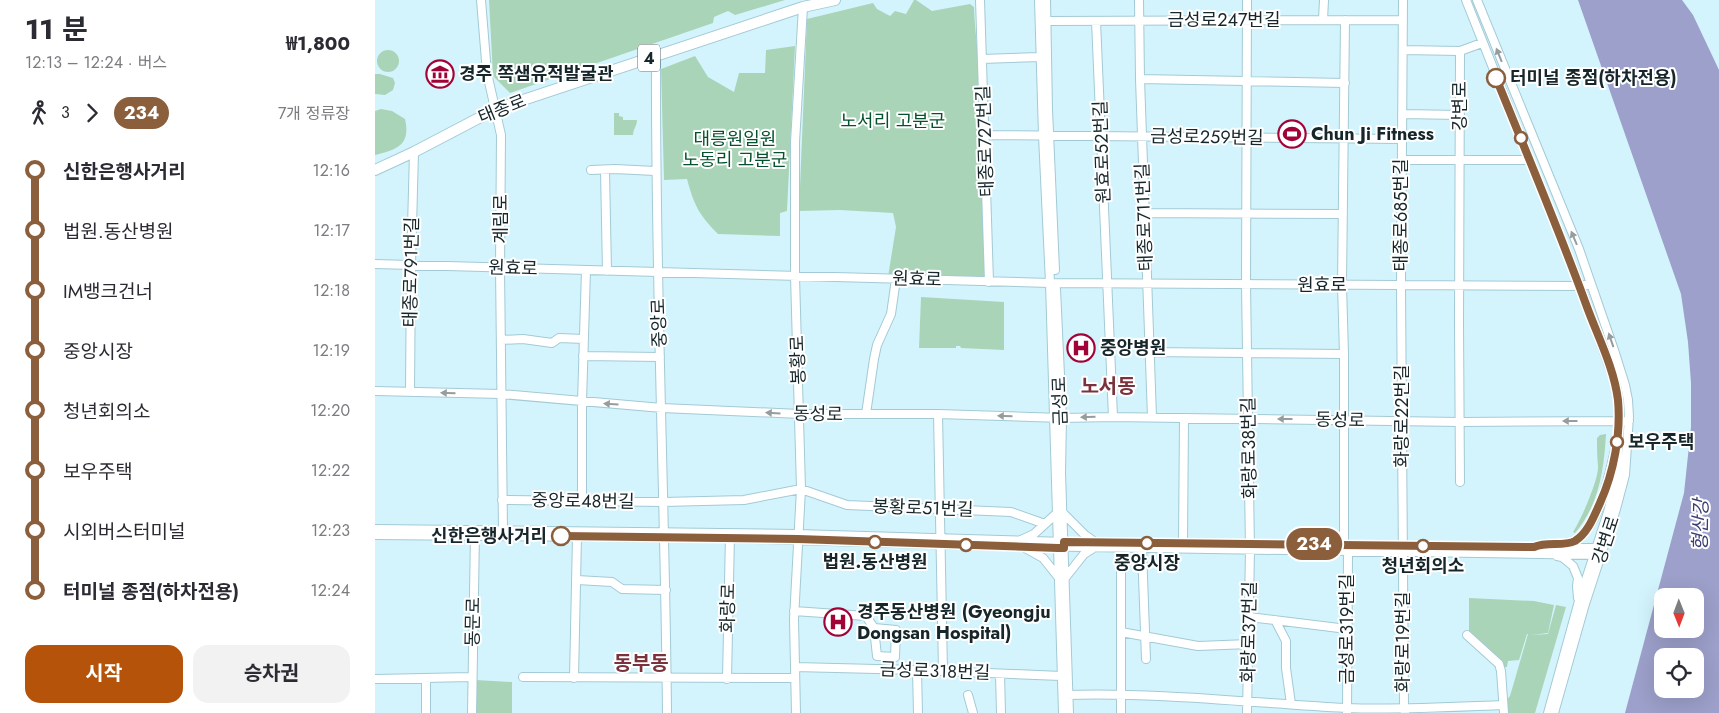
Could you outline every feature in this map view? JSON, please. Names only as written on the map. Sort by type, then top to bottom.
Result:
[{"type":"main road","name":"태종로","points":[[375,170],[496,109],[803,4],[835,0]]},
{"type":"street","name":"계림로","points":[[481,0],[487,73],[501,135],[500,268],[503,531]]},
{"type":"street","name":"태종로727번길","points":[[979,0],[989,282]]},
{"type":"street","name":"금성로","points":[[1039,0],[1040,57],[1046,135],[1053,283],[1066,693],[1069,713]]},
{"type":"street","name":"금성로","points":[[1046,0],[1046,135]]},
{"type":"street","name":"태종로711번길","points":[[1139,0],[1144,213],[1152,417]]},
{"type":"street","name":"화랑로38번길","points":[[1247,0],[1246,285],[1250,547]]},
{"type":"street","points":[[1323,20],[1324,0]]},
{"type":"street","name":"태종로685번길","points":[[1401,286],[1403,0]]},
{"type":"street","name":"강변로","points":[[1466,0],[1580,286],[1614,379],[1619,421],[1618,473],[1585,604],[1554,713]]},
{"type":"street","name":"강변로","points":[[1477,0],[1579,249],[1625,385],[1629,421],[1625,475],[1616,510],[1579,601],[1548,713]]},
{"type":"street","name":"봉황로","points":[[796,713],[794,611],[801,489],[795,276],[795,142],[803,4]]},
{"type":"street","name":"금성로319번길","points":[[1345,20],[1342,286],[1347,710]]},
{"type":"street","name":"금성로247번길","points":[[1046,21],[1403,20]]},
{"type":"street","name":"원효로52번길","points":[[1097,21],[1113,417]]},
{"type":"street","points":[[1403,50],[1460,51],[1482,43]]},
{"type":"street","name":"강변로","points":[[1460,51],[1460,286]]},
{"type":"street","name":"중앙로","points":[[656,55],[655,171],[662,408],[667,713]]},
{"type":"street","points":[[982,59],[1040,57]]},
{"type":"street","points":[[1140,80],[1345,83]]},
{"type":"street","points":[[1402,114],[1460,114]]},
{"type":"street","points":[[985,134],[1046,135]]},
{"type":"street","name":"금성로259번길","points":[[1046,135],[1402,139]]},
{"type":"street","name":"태종로791번길","points":[[410,392],[414,152]]},
{"type":"street","points":[[1402,160],[1530,160]]},
{"type":"street","points":[[591,170],[655,171]]},
{"type":"street","points":[[605,170],[607,271]]},
{"type":"street","points":[[1144,213],[1343,214]]},
{"type":"street","name":"원효로","points":[[375,264],[1107,284],[1580,286],[1591,284]]},
{"type":"street","points":[[581,501],[586,270]]},
{"type":"street","points":[[866,414],[877,345],[891,314],[896,279]]},
{"type":"street","name":"화랑로22번길","points":[[1401,286],[1403,548]]},
{"type":"street","points":[[1460,286],[1460,482]]},
{"type":"street","points":[[501,340],[523,339],[552,343],[559,338],[584,339]]},
{"type":"street","points":[[1149,352],[1344,354]]},
{"type":"street","points":[[583,356],[660,357]]},
{"type":"street","name":"동성로","points":[[375,391],[501,394],[662,408],[800,414],[938,414],[1058,418],[1152,417],[1460,422],[1629,421]]},
{"type":"street","points":[[938,414],[943,671]]},
{"type":"street","points":[[1183,543],[1184,418]]},
{"type":"street","points":[[1534,547],[1542,544],[1561,544],[1575,541],[1590,526],[1605,492],[1618,437]]},
{"type":"street","name":"중앙로48번길","points":[[502,500],[663,502],[744,500],[801,489]]},
{"type":"street","name":"봉황로51번길","points":[[801,489],[847,505],[1011,512],[1045,524]]},
{"type":"street","points":[[1016,544],[1034,534],[1059,512],[1096,545],[1121,548],[1534,547],[1599,551]]},
{"type":"street","points":[[375,529],[475,534],[503,531],[798,536],[1061,545],[1183,543],[1250,547]]},
{"type":"street","name":"동문로","points":[[472,713],[475,534]]},
{"type":"street","points":[[375,535],[577,536],[664,534]]},
{"type":"street","name":"화랑로","points":[[727,679],[730,535]]},
{"type":"street","points":[[574,678],[577,536]]},
{"type":"street","points":[[1016,544],[1043,558],[1062,578],[1084,554],[1096,545]]},
{"type":"street","name":"화랑로37번길","points":[[1247,713],[1250,547]]},
{"type":"street","points":[[1121,548],[1121,713]]},
{"type":"street","points":[[1403,548],[1542,554],[1599,551]]},
{"type":"street","name":"화랑로19번길","points":[[1403,548],[1404,711]]},
{"type":"street","points":[[1143,549],[1146,659]]},
{"type":"street","points":[[1542,554],[1562,557],[1573,566],[1579,578],[1577,586],[1579,601]]},
{"type":"street","name":"금성로","points":[[1062,578],[1061,676],[1066,693],[1063,713]]},
{"type":"street","points":[[577,580],[612,582],[622,589],[665,590]]},
{"type":"street","points":[[794,611],[866,616],[874,628],[877,656],[895,657],[896,630],[874,628]]},
{"type":"street","points":[[1249,618],[1347,628]]},
{"type":"street","points":[[1275,620],[1286,641],[1286,668],[1291,704]]},
{"type":"street","points":[[1121,632],[1198,646],[1249,644]]},
{"type":"street","points":[[1467,635],[1499,664],[1503,709]]},
{"type":"street","name":"금성로318번길","points":[[795,667],[1061,676]]},
{"type":"street","points":[[917,670],[918,713]]},
{"type":"street","points":[[1000,674],[1001,713]]},
{"type":"street","points":[[375,679],[472,677]]},
{"type":"street","points":[[523,677],[795,678]]},
{"type":"street","points":[[426,679],[426,713]]},
{"type":"street","name":"금성로319번길","points":[[1066,693],[1291,704],[1347,710],[1503,709]]},
{"type":"street","points":[[968,695],[973,713]]},
{"type":"green space","points":[[489,0],[785,0],[735,15],[728,11],[714,17],[713,23],[510,93],[493,76]]},
{"type":"green space","name":"노서리 고분군","points":[[914,0],[932,11],[970,4],[974,7],[983,124],[984,278],[888,277],[896,227],[893,213],[840,210],[799,211],[807,19],[873,3],[877,9],[890,16],[895,11],[906,14]]},
{"type":"green space","name":"대릉원일원 노동리 고분군","points":[[795,46],[787,211],[780,213],[780,236],[718,234],[698,209],[687,179],[664,180],[661,69],[695,56],[708,77],[734,92],[739,73],[765,73],[766,50]]},
{"type":"green space","points":[[388,50],[398,57],[399,61],[392,71],[388,72],[378,65],[377,61],[384,51]]},
{"type":"green space","points":[[375,74],[393,78],[395,83],[393,90],[385,95],[375,94]]},
{"type":"green space","points":[[381,109],[392,111],[405,119],[406,135],[401,145],[390,151],[375,155],[375,111]]},
{"type":"green space","points":[[614,113],[619,113],[623,120],[637,120],[633,135],[614,135]]},
{"type":"green space","points":[[921,297],[1004,302],[1004,350],[961,348],[960,346],[956,346],[956,348],[919,348]]},
{"type":"green space","points":[[1606,434],[1602,474],[1595,499],[1590,511],[1575,533],[1573,532],[1589,499],[1598,472],[1597,438],[1600,435]]},
{"type":"green space","points":[[1469,598],[1534,601],[1554,605],[1548,633],[1531,635],[1548,634],[1556,605],[1566,607],[1535,713],[1507,713],[1505,702],[1510,696],[1528,634],[1519,660],[1508,661],[1507,667],[1502,667],[1488,648],[1469,634]]},
{"type":"green space","points":[[476,680],[512,682],[512,713],[476,713]]},
{"type":"water","name":"형산강","points":[[1578,0],[1682,0],[1693,15],[1719,70],[1719,713],[1625,713],[1654,605],[1654,638],[1704,638],[1704,588],[1659,588],[1684,493],[1691,427],[1691,383],[1688,342],[1681,294]]},
{"type":"bus line","name":"234","points":[[561,536],[798,539],[1058,548],[1064,548],[1064,542],[1534,547],[1542,544],[1561,544],[1575,541],[1590,526],[1605,492],[1618,437],[1618,399],[1614,379],[1580,286],[1496,78]]},
{"type":"place","name":"경주 쪽샘유적발굴관","points":[[440,74]]},
{"type":"place","name":"터미널 종점(하차전용)","points":[[1496,78]]},
{"type":"place","name":"Chun Ji Fitness","points":[[1292,134]]},
{"type":"place","name":"중앙병원","points":[[1081,348]]},
{"type":"place","name":"보우주택","points":[[1617,442]]},
{"type":"place","name":"신한은행사거리","points":[[561,536]]},
{"type":"place","name":"법원.동산병원","points":[[875,542]]},
{"type":"place","name":"중앙시장","points":[[1147,543]]},
{"type":"place","name":"청년회의소","points":[[1423,546]]},
{"type":"place","name":"경주동산병원 (Gyeongju Dongsan Hospital)","points":[[838,622]]},
{"type":"district","name":"노서동","points":[[1108,386]]},
{"type":"district","name":"동부동","points":[[641,663]]}]
